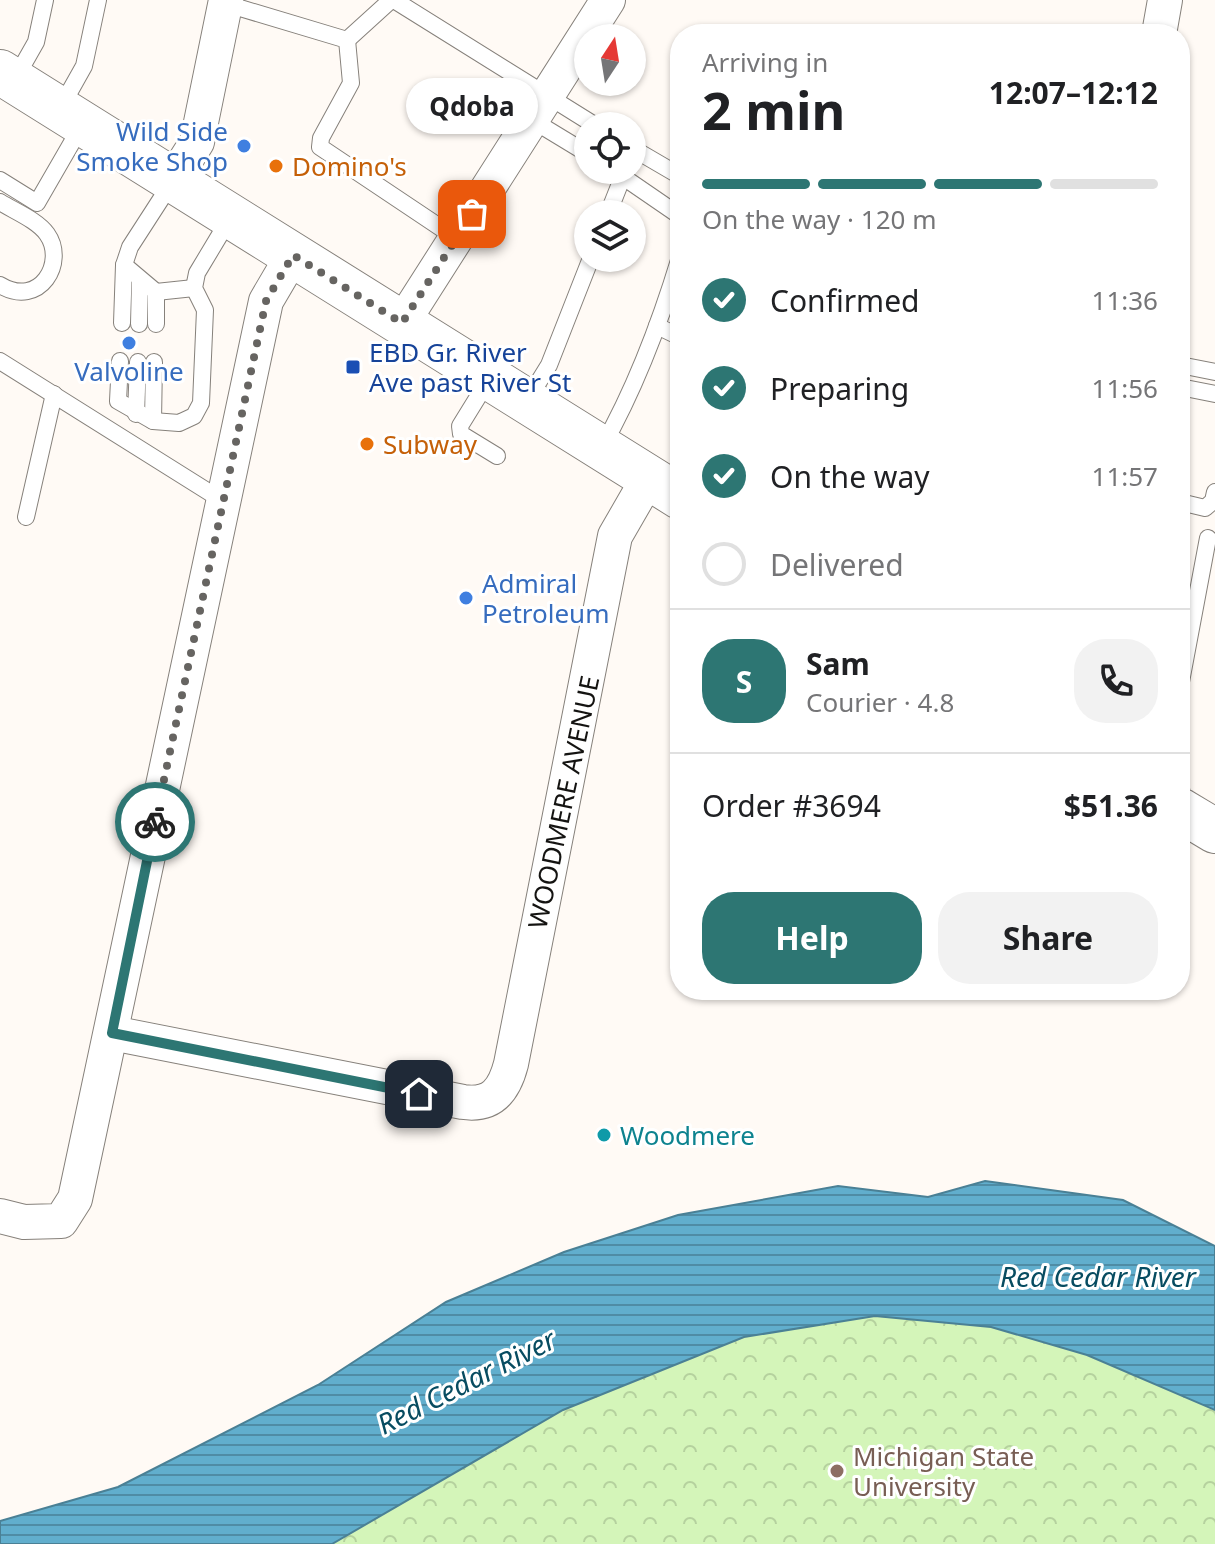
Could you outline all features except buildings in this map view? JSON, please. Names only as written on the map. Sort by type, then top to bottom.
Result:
[{"type":"main road","points":[[7,76],[601,448],[669,484]]},
{"type":"main road","points":[[1190,816],[1215,831]]},
{"type":"street","points":[[402,323],[608,0]]},
{"type":"street","points":[[1161,24],[1165,0]]},
{"type":"street","points":[[173,180],[197,142],[221,1]]},
{"type":"street","points":[[0,1216],[24,1222],[61,1221],[69,1212],[81,1178],[266,301],[293,255]]},
{"type":"street","name":"WOODMERE AVENUE","points":[[112,1033],[463,1102],[478,1104],[494,1098],[506,1083],[615,536],[669,484]]},
{"type":"lane","points":[[7,76],[36,42],[45,0]]},
{"type":"lane","points":[[0,180],[37,203],[71,116],[98,0]]},
{"type":"lane","points":[[347,40],[392,0],[539,108],[574,141]]},
{"type":"lane","points":[[221,1],[347,40]]},
{"type":"lane","points":[[347,40],[353,71],[351,83],[321,138],[320,147],[456,238]]},
{"type":"lane","points":[[539,108],[574,119]]},
{"type":"lane","points":[[646,156],[670,170]]},
{"type":"lane","points":[[139,324],[124,265],[130,247],[173,180]]},
{"type":"lane","points":[[634,184],[670,209]]},
{"type":"lane","points":[[0,202],[47,233],[53,247],[47,277],[30,293],[18,294],[0,285]]},
{"type":"lane","points":[[120,361],[118,401],[153,421],[179,423],[194,416],[201,403],[205,310],[194,288],[197,273],[231,216]]},
{"type":"lane","points":[[124,265],[156,292],[194,288]]},
{"type":"lane","points":[[527,401],[549,365],[586,272]]},
{"type":"lane","points":[[139,324],[140,281]]},
{"type":"lane","points":[[601,448],[622,411],[670,287]]},
{"type":"lane","points":[[139,324],[156,292]]},
{"type":"lane","points":[[657,326],[670,332]]},
{"type":"lane","points":[[0,361],[223,501]]},
{"type":"lane","points":[[136,414],[146,362],[153,421]]},
{"type":"lane","points":[[1190,367],[1215,372]]},
{"type":"lane","points":[[489,378],[460,426],[461,434],[497,456]]},
{"type":"lane","points":[[1190,389],[1215,394]]},
{"type":"lane","points":[[26,517],[54,394]]},
{"type":"lane","points":[[1190,504],[1205,508],[1213,501],[1215,492]]},
{"type":"lane","points":[[1190,634],[1208,538]]},
{"type":"green space","name":"Michigan State University","points":[[875,1316],[991,1327],[1087,1355],[1215,1410],[1215,1544],[332,1544],[563,1410],[744,1337]]},
{"type":"water","name":"Red Cedar River","points":[[985,1181],[1123,1200],[1215,1246],[1215,1410],[1087,1355],[991,1327],[875,1316],[744,1337],[563,1410],[332,1544],[0,1544],[0,1521],[118,1487],[318,1385],[446,1302],[564,1252],[678,1215],[838,1186],[928,1197]]},
{"type":"way so far","points":[[155,822],[266,301],[293,255],[402,323],[472,214]]},
{"type":"place","name":"Wild Side Smoke Shop","points":[[244,146]]},
{"type":"place","name":"Domino's","points":[[276,166]]},
{"type":"place","name":"Qdoba","points":[[472,214]]},
{"type":"place","name":"Valvoline","points":[[129,343]]},
{"type":"place","name":"EBD Gr. River Ave past River St","points":[[353,367]]},
{"type":"place","name":"Subway","points":[[367,444]]},
{"type":"place","name":"Admiral Petroleum","points":[[466,598]]},
{"type":"place","name":"Woodmere","points":[[604,1135]]},
{"type":"place","name":"Michigan State University","points":[[837,1471]]},
{"type":"route","points":[[155,822],[112,1033],[419,1094]]}]
